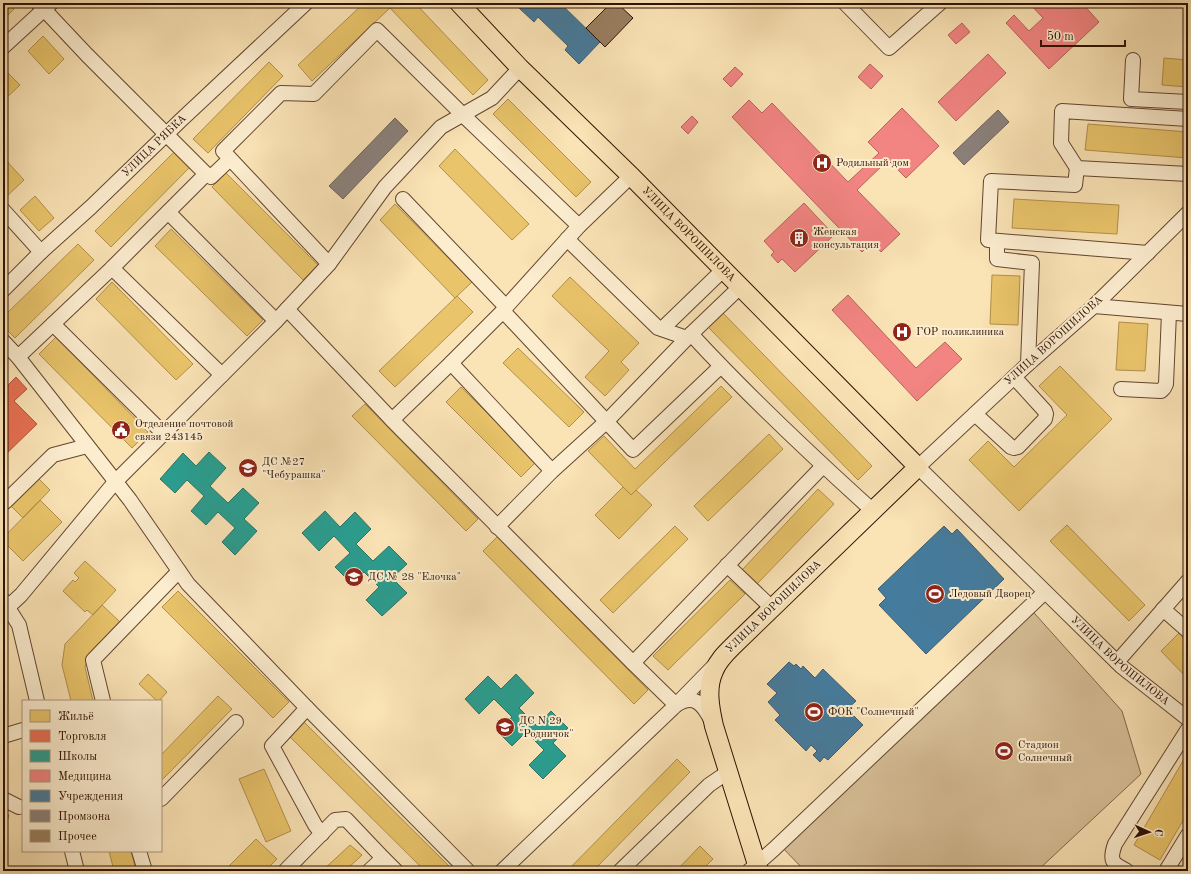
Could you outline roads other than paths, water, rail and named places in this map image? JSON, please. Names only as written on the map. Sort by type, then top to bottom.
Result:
[{"type":"main road","name":"УЛИЦА ВОРОШИЛОВА","points":[[459,3],[520,68],[631,176],[918,467],[735,644],[721,659],[714,671],[710,684],[710,708],[755,869]]},
{"type":"street","name":"УЛИЦА РЯБКА","points":[[3,290],[41,252],[306,3]]},
{"type":"street","points":[[845,3],[889,48],[940,3]]},
{"type":"street","points":[[3,47],[44,5],[206,174],[211,177],[230,159]]},
{"type":"street","points":[[329,264],[223,151],[281,94],[314,94],[377,30],[579,226]]},
{"type":"street","points":[[1132,60],[1130,99],[1188,102]]},
{"type":"street","points":[[37,700],[19,625],[6,603],[21,595],[115,482],[276,321],[329,264],[386,187],[441,127],[492,98],[520,68]]},
{"type":"street","points":[[1148,253],[988,240],[991,181],[1076,185],[1077,168],[1061,143],[1062,111],[1188,119]]},
{"type":"street","points":[[1077,168],[1188,174]]},
{"type":"street","points":[[18,357],[112,268],[206,174]]},
{"type":"street","points":[[392,420],[504,309],[579,226],[631,176]]},
{"type":"street","points":[[402,198],[633,450],[721,366]]},
{"type":"street","points":[[3,210],[41,252]]},
{"type":"street","points":[[168,212],[276,321]]},
{"type":"street","name":"УЛИЦА ВОРОШИЛОВА","points":[[1188,213],[1094,306],[1028,364],[918,467],[1122,667],[1188,719]]},
{"type":"street","points":[[567,239],[658,328],[689,336],[823,466],[872,511]]},
{"type":"street","points":[[997,241],[997,259],[1032,263],[1028,364]]},
{"type":"street","points":[[112,268],[222,375]]},
{"type":"street","points":[[662,329],[723,270]]},
{"type":"street","points":[[497,527],[552,471],[606,422],[689,336],[740,287]]},
{"type":"street","points":[[1094,306],[1188,314]]},
{"type":"street","points":[[287,309],[392,420],[497,527],[676,705]]},
{"type":"street","points":[[1121,389],[1161,391],[1164,388],[1166,384],[1170,313]]},
{"type":"street","points":[[53,324],[164,434]]},
{"type":"street","points":[[3,341],[18,357],[130,500],[188,584],[468,871]]},
{"type":"street","points":[[451,363],[552,471]]},
{"type":"street","points":[[975,414],[1011,447],[1018,447],[1045,419],[1046,414],[1045,411],[1014,377]]},
{"type":"street","points":[[3,501],[5,502],[53,455],[87,446]]},
{"type":"street","points":[[633,663],[823,466]]},
{"type":"street","points":[[727,565],[772,608]]},
{"type":"street","points":[[103,700],[93,660],[178,570]]},
{"type":"street","points":[[1117,662],[1188,581]]},
{"type":"street","points":[[755,869],[774,849],[1045,592]]},
{"type":"street","points":[[1163,609],[1188,631]]},
{"type":"street","points":[[502,871],[676,705],[721,659]]},
{"type":"street","points":[[676,705],[683,700],[690,699],[699,702],[705,708],[714,726]]},
{"type":"street","points":[[308,708],[272,746],[315,825],[322,834]]},
{"type":"street","points":[[162,799],[236,722]]},
{"type":"street","points":[[1127,871],[1114,862],[1111,855],[1115,844],[1188,729]]},
{"type":"street","points":[[3,736],[22,730]]},
{"type":"street","points":[[620,871],[709,785],[728,772]]},
{"type":"street","points":[[3,799],[19,807]]},
{"type":"street","points":[[284,871],[335,820],[346,819],[396,871]]},
{"type":"street","points":[[1166,871],[1188,835]]},
{"type":"street","points":[[72,852],[77,871]]},
{"type":"street","points":[[139,852],[145,871]]},
{"type":"street","points":[[369,871],[383,858]]},
{"type":"place","name":"Родильный дом","points":[[822,163]]},
{"type":"place","name":"Женская консультация","points":[[799,238]]},
{"type":"place","name":"ГОР поликлиника","points":[[902,332]]},
{"type":"place","name":"Отделение почтовой связи 243145","points":[[121,430]]},
{"type":"place","name":"ДС №27 \"Чебурашка\"","points":[[248,468]]},
{"type":"place","name":"ДС № 28 \"Елочка\"","points":[[354,577]]},
{"type":"place","name":"Ледовый Дворец","points":[[935,594]]},
{"type":"place","name":"ФОК \"Солнечный\"","points":[[814,712]]},
{"type":"place","name":"ДС N 29 \"Родничок\"","points":[[505,727]]},
{"type":"place","name":"Стадион Солнечный","points":[[1004,751]]}]
